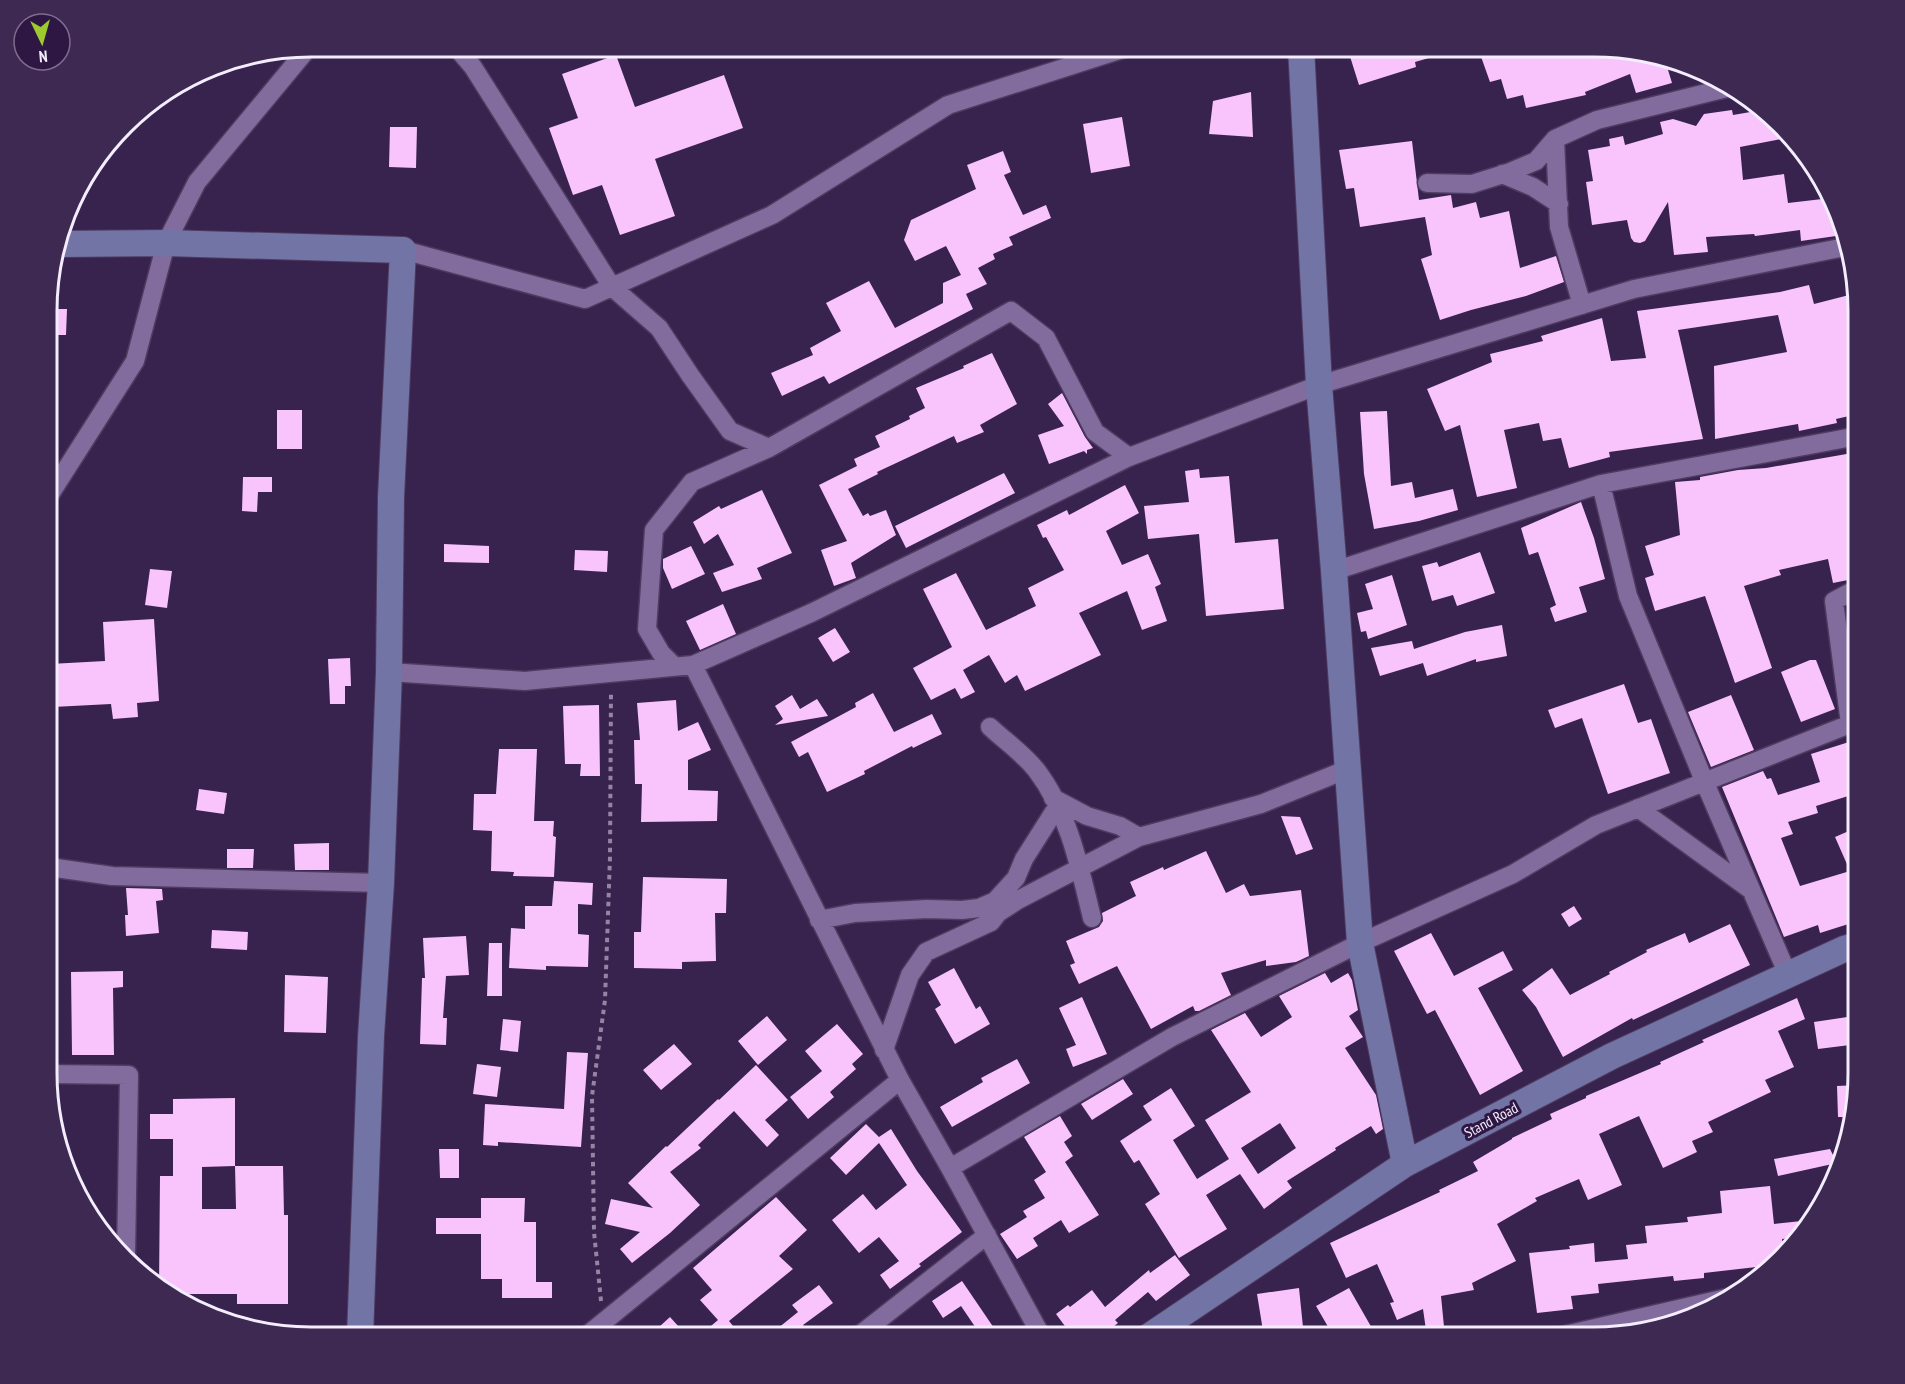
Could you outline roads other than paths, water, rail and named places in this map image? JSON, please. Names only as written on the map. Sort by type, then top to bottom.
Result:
[{"type":"main road","points":[[1302,57],[1319,385],[1360,943],[1405,1164]]},
{"type":"main road","points":[[66,244],[166,243],[403,250],[391,497],[389,672],[381,883],[371,1036],[360,1327]]},
{"type":"main road","name":"Stand Road","points":[[1163,1327],[1405,1164],[1612,1056],[1848,948]]},
{"type":"street","points":[[464,57],[612,287],[659,328],[730,431],[769,448]]},
{"type":"street","points":[[403,250],[585,299],[772,215],[948,105],[1098,57]]},
{"type":"street","points":[[57,483],[135,361],[166,243],[197,182],[300,58]]},
{"type":"street","points":[[1427,183],[1472,184],[1536,161],[1555,139],[1596,120],[1719,90]]},
{"type":"street","points":[[1555,139],[1558,227],[1582,305]]},
{"type":"street","points":[[1502,174],[1533,187],[1558,204]]},
{"type":"street","points":[[389,672],[525,681],[684,666],[811,613],[1129,457],[1319,385],[1634,289],[1840,248]]},
{"type":"street","points":[[1037,1327],[900,1080],[819,920],[684,666],[661,653],[647,629],[654,530],[692,482],[769,448],[1011,311],[1046,338],[1095,432],[1129,457]]},
{"type":"street","points":[[1334,571],[1601,484],[1848,438]]},
{"type":"street","points":[[1601,484],[1628,596],[1788,975]]},
{"type":"street","points":[[1848,593],[1834,601],[1848,709]]},
{"type":"street","points":[[950,1168],[1172,1037],[1360,943],[1513,874],[1596,825],[1848,725]]},
{"type":"street","points":[[990,727],[1037,771],[1055,802],[1080,867],[1092,918]]},
{"type":"street","points":[[884,1050],[910,975],[926,952],[992,922],[999,913],[1018,900],[1139,837],[1261,804],[1348,768]]},
{"type":"street","points":[[819,920],[855,913],[927,909],[962,910],[979,908],[995,901],[1016,878],[1055,802]]},
{"type":"street","points":[[1055,802],[1087,816],[1120,826],[1139,837]]},
{"type":"street","points":[[1638,808],[1751,890]]},
{"type":"street","points":[[57,868],[112,876],[381,883]]},
{"type":"street","points":[[57,1074],[129,1075],[126,1247]]},
{"type":"street","points":[[597,1327],[900,1080]]},
{"type":"street","points":[[870,1327],[987,1235]]},
{"type":"street","points":[[1606,1326],[1699,1304]]}]
